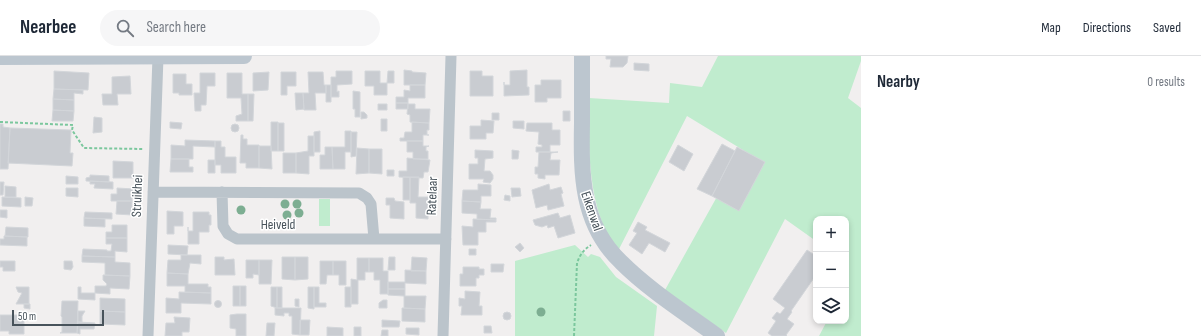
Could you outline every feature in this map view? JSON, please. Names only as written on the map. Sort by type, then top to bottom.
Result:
[{"type":"street","points":[[0,57],[244,56]]},
{"type":"street","name":"Ratelaar","points":[[443,336],[451,56]]},
{"type":"street","name":"Eikenwal","points":[[582,56],[581,162],[584,191],[593,221],[602,239],[620,261],[653,290],[717,336]]},
{"type":"street","name":"Struikhei","points":[[148,336],[158,57]]},
{"type":"street","points":[[152,192],[359,193],[367,198],[371,204],[374,239]]},
{"type":"street","name":"Heiveld","points":[[222,192],[223,226],[228,234],[237,239],[446,239]]},
{"type":"path","points":[[0,122],[73,125],[72,130],[84,148],[154,149]]},
{"type":"path","points":[[574,336],[577,263],[580,255],[586,248],[602,239]]},
{"type":"green space","points":[[718,56],[861,56],[861,61],[848,98],[861,108],[861,336],[819,336],[825,324],[849,324],[849,216],[813,216],[813,239],[785,219],[726,333],[665,290],[743,150],[687,116],[618,251],[602,222],[594,193],[591,177],[589,144],[589,98],[669,103],[670,83],[702,87]]},
{"type":"green space","points":[[319,199],[330,199],[330,226],[319,226]]},
{"type":"green space","points":[[575,245],[588,257],[591,254],[600,257],[616,277],[657,306],[654,336],[515,336],[515,261]]},
{"type":"building","points":[[606,56],[628,56],[627,63],[623,67],[610,67],[611,59],[606,59]]},
{"type":"building","points":[[634,63],[649,64],[649,71],[634,70]]},
{"type":"building","points":[[404,70],[426,73],[425,85],[404,85]]},
{"type":"building","points":[[527,70],[527,87],[529,87],[529,95],[504,96],[504,85],[510,85],[510,71]]},
{"type":"building","points":[[54,71],[89,73],[88,90],[54,89]]},
{"type":"building","points":[[336,71],[352,71],[352,84],[337,85],[339,97],[331,97],[331,77],[336,77]]},
{"type":"building","points":[[365,71],[380,71],[380,83],[387,83],[387,95],[374,95],[374,86],[365,86]]},
{"type":"building","points":[[388,71],[394,71],[394,83],[387,83]]},
{"type":"building","points":[[470,71],[482,71],[482,76],[493,76],[493,96],[470,96]]},
{"type":"building","points":[[269,72],[268,90],[253,91],[253,73]]},
{"type":"building","points":[[281,72],[296,72],[296,86],[287,86],[287,95],[281,95]]},
{"type":"building","points":[[308,72],[323,72],[324,85],[326,85],[326,93],[315,93],[316,110],[304,110],[303,93],[309,93]]},
{"type":"building","points":[[200,73],[215,73],[215,86],[207,86],[206,105],[201,105],[201,111],[195,111],[194,93],[200,93]]},
{"type":"building","points":[[227,73],[242,73],[242,94],[248,94],[248,121],[236,121],[236,116],[242,114],[241,98],[227,98]]},
{"type":"building","points":[[173,74],[186,74],[186,84],[192,84],[192,95],[179,95],[179,93],[173,93]]},
{"type":"building","points":[[130,76],[131,94],[117,94],[118,105],[103,105],[102,94],[112,94],[112,77]]},
{"type":"building","points":[[541,80],[561,80],[561,98],[547,98],[547,102],[535,102],[535,85],[541,85]]},
{"type":"building","points":[[326,85],[331,85],[331,102],[326,102]]},
{"type":"building","points":[[410,85],[425,85],[425,98],[408,98],[408,103],[396,103],[396,97],[404,97],[404,90],[410,91]]},
{"type":"building","points":[[54,89],[83,90],[83,94],[74,93],[74,100],[53,99]]},
{"type":"building","points":[[353,91],[360,92],[360,117],[355,117],[355,109],[353,109]]},
{"type":"building","points":[[295,93],[303,93],[304,109],[296,110]]},
{"type":"building","points":[[248,94],[254,94],[253,121],[248,121]]},
{"type":"building","points":[[53,99],[74,100],[74,111],[53,110]]},
{"type":"building","points":[[396,103],[408,103],[408,109],[396,109]]},
{"type":"building","points":[[378,104],[387,104],[387,110],[378,110]]},
{"type":"building","points":[[408,104],[415,104],[415,109],[430,109],[429,123],[410,122],[410,115],[407,114]]},
{"type":"building","points":[[53,110],[74,111],[73,121],[52,121]]},
{"type":"building","points":[[563,111],[570,111],[570,121],[563,121]]},
{"type":"building","points":[[361,112],[364,112],[367,115],[367,118],[361,119]]},
{"type":"building","points":[[492,113],[499,113],[499,120],[492,120]]},
{"type":"building","points":[[94,117],[102,118],[102,132],[93,133]]},
{"type":"building","points":[[381,119],[387,119],[387,131],[381,131]]},
{"type":"building","points":[[481,120],[494,121],[493,133],[486,133],[486,139],[470,139],[470,126],[481,126]]},
{"type":"building","points":[[513,121],[524,121],[524,129],[513,128]]},
{"type":"building","points":[[170,122],[182,123],[181,129],[170,128]]},
{"type":"building","points":[[271,122],[278,122],[278,151],[271,151]]},
{"type":"building","points":[[412,122],[429,123],[427,135],[423,135],[423,141],[400,141],[400,138],[404,138],[405,132],[412,132]]},
{"type":"building","points":[[278,123],[284,123],[284,151],[278,151]]},
{"type":"building","points":[[527,123],[552,123],[552,130],[560,130],[560,145],[550,145],[550,152],[536,152],[536,147],[542,147],[542,145],[538,144],[539,132],[526,131]]},
{"type":"building","points":[[0,124],[3,124],[3,127],[10,128],[8,169],[0,169]]},
{"type":"building","points":[[235,124],[238,125],[238,131],[235,132],[232,131],[231,128],[232,125]]},
{"type":"building","points":[[10,128],[71,130],[70,153],[73,153],[72,166],[8,163]]},
{"type":"building","points":[[320,131],[320,152],[314,152],[314,132]]},
{"type":"building","points":[[345,131],[351,131],[351,152],[345,152],[345,169],[333,169],[332,147],[345,147]]},
{"type":"building","points":[[351,132],[357,132],[356,156],[351,157]]},
{"type":"building","points":[[241,135],[243,135],[243,139],[247,139],[247,145],[259,145],[259,168],[246,168],[246,163],[240,163]]},
{"type":"building","points":[[308,136],[314,136],[314,156],[309,156],[309,174],[296,173],[296,153],[308,151]]},
{"type":"building","points":[[185,140],[215,141],[215,147],[193,146],[193,159],[171,159],[171,145],[185,146]]},
{"type":"building","points":[[215,141],[221,141],[221,147],[225,147],[225,157],[236,157],[236,173],[221,173],[221,165],[215,165]]},
{"type":"building","points":[[407,141],[423,141],[423,146],[429,146],[426,147],[426,151],[428,151],[428,159],[413,159],[413,152],[407,152]]},
{"type":"building","points":[[722,144],[735,151],[712,196],[697,189]]},
{"type":"building","points":[[678,145],[693,154],[684,171],[669,162]]},
{"type":"building","points":[[259,146],[271,146],[272,169],[259,168]]},
{"type":"building","points":[[325,147],[332,147],[333,169],[320,169],[320,155],[325,155]]},
{"type":"building","points":[[737,147],[765,162],[739,211],[712,196]]},
{"type":"building","points":[[357,148],[369,149],[369,173],[356,174]]},
{"type":"building","points":[[369,149],[382,149],[382,174],[369,173]]},
{"type":"building","points":[[475,150],[493,151],[493,158],[485,159],[484,171],[490,171],[493,175],[493,179],[490,183],[483,182],[484,179],[469,179],[469,164],[478,164],[478,158],[475,158]]},
{"type":"building","points":[[512,150],[519,151],[518,159],[512,159]]},
{"type":"building","points":[[539,152],[558,152],[551,153],[550,160],[560,160],[559,175],[545,175],[545,179],[538,178],[538,174],[535,174],[535,167],[538,167]]},
{"type":"building","points":[[283,153],[296,153],[296,173],[283,173]]},
{"type":"building","points":[[407,158],[430,160],[428,172],[424,172],[423,178],[399,177],[399,171],[407,171]]},
{"type":"building","points":[[171,159],[189,159],[189,167],[193,167],[193,172],[170,172]]},
{"type":"building","points":[[208,160],[215,160],[215,173],[208,173]]},
{"type":"building","points":[[113,161],[133,162],[133,178],[113,178]]},
{"type":"building","points":[[387,170],[394,170],[394,176],[387,176]]},
{"type":"building","points":[[90,175],[109,176],[109,182],[86,181],[86,178],[90,177]]},
{"type":"building","points":[[66,176],[78,177],[78,184],[66,184]]},
{"type":"building","points":[[403,177],[410,177],[410,200],[403,200]]},
{"type":"building","points":[[410,177],[419,177],[418,197],[428,197],[428,219],[416,218],[416,203],[410,203]]},
{"type":"building","points":[[90,181],[113,182],[113,189],[94,188],[95,184],[90,184]]},
{"type":"building","points":[[0,182],[4,182],[3,195],[0,195]]},
{"type":"building","points":[[478,184],[491,185],[491,196],[481,196],[481,202],[462,201],[463,190],[478,190]]},
{"type":"building","points":[[549,184],[550,190],[561,187],[564,206],[548,210],[547,205],[536,208],[532,190]]},
{"type":"building","points":[[5,186],[16,187],[16,197],[5,197]]},
{"type":"building","points":[[66,188],[78,188],[78,197],[66,196]]},
{"type":"building","points":[[117,188],[134,189],[132,201],[111,201],[111,194],[117,194]]},
{"type":"building","points":[[511,188],[520,188],[521,196],[512,197]]},
{"type":"building","points":[[505,195],[510,196],[510,201],[504,200]]},
{"type":"building","points":[[2,197],[21,198],[21,207],[2,206]]},
{"type":"building","points":[[25,197],[33,198],[32,206],[25,206]]},
{"type":"building","points":[[386,198],[394,198],[395,201],[404,202],[404,219],[390,218],[390,205],[386,205]]},
{"type":"building","points":[[117,201],[132,201],[132,215],[116,214]]},
{"type":"building","points":[[462,201],[481,202],[480,209],[491,209],[490,218],[496,218],[496,220],[477,219],[477,214],[462,213]]},
{"type":"building","points":[[0,210],[7,210],[7,218],[0,217]]},
{"type":"building","points":[[167,211],[183,212],[183,226],[174,226],[174,234],[167,234]]},
{"type":"building","points":[[85,212],[112,213],[112,219],[84,218]]},
{"type":"building","points":[[193,212],[209,212],[209,215],[211,215],[211,225],[209,225],[209,232],[199,232],[199,244],[188,244],[188,231],[193,231]]},
{"type":"building","points":[[558,213],[560,218],[570,215],[575,233],[558,238],[554,226],[548,228],[547,225],[542,227],[535,225],[533,220]]},
{"type":"building","points":[[84,218],[105,219],[105,227],[84,226]]},
{"type":"building","points":[[473,219],[496,220],[496,222],[486,222],[486,232],[478,232],[478,245],[463,245],[462,226],[473,227]]},
{"type":"building","points":[[638,222],[647,227],[645,230],[670,243],[665,252],[649,243],[642,254],[629,245],[637,233],[633,231]]},
{"type":"building","points":[[112,225],[127,225],[127,238],[106,238],[106,232],[112,232]]},
{"type":"building","points":[[6,227],[28,228],[28,237],[5,236]]},
{"type":"building","points":[[4,236],[27,237],[27,246],[0,245],[0,239],[4,239]]},
{"type":"building","points":[[106,238],[127,238],[127,252],[115,251],[115,257],[82,256],[83,249],[111,251],[112,244],[106,244]]},
{"type":"building","points":[[520,243],[524,248],[520,252],[515,247]]},
{"type":"building","points":[[168,245],[188,246],[187,255],[168,254]]},
{"type":"building","points":[[469,249],[476,249],[476,255],[469,255]]},
{"type":"building","points":[[807,250],[813,254],[813,279],[787,319],[794,324],[786,335],[787,336],[772,336],[768,333],[776,321],[772,318],[777,312],[780,314],[785,308],[773,299]]},
{"type":"building","points":[[181,255],[201,255],[201,264],[190,263],[188,274],[167,273],[168,260],[181,260]]},
{"type":"building","points":[[82,256],[115,257],[115,262],[130,263],[130,276],[105,275],[105,263],[82,262]]},
{"type":"building","points":[[215,257],[224,257],[224,260],[234,259],[235,275],[215,275]]},
{"type":"building","points":[[282,257],[295,257],[295,280],[282,279]]},
{"type":"building","points":[[295,257],[308,257],[308,279],[295,280]]},
{"type":"building","points":[[389,257],[395,257],[395,270],[388,270]]},
{"type":"building","points":[[412,257],[427,258],[426,271],[411,271]]},
{"type":"building","points":[[357,258],[369,258],[369,272],[365,272],[365,280],[358,280],[358,304],[351,304],[351,279],[357,280]]},
{"type":"building","points":[[369,258],[383,258],[383,271],[388,271],[388,294],[380,294],[380,280],[374,280],[374,272],[369,272]]},
{"type":"building","points":[[246,260],[259,260],[259,275],[253,274],[253,278],[246,278]]},
{"type":"building","points":[[259,260],[272,260],[271,284],[259,284]]},
{"type":"building","points":[[0,261],[15,261],[15,271],[3,271],[3,267],[0,267]]},
{"type":"building","points":[[64,261],[72,261],[73,267],[71,270],[64,269]]},
{"type":"building","points":[[320,261],[333,261],[333,275],[327,275],[326,284],[320,284]]},
{"type":"building","points":[[333,261],[346,261],[346,285],[339,285],[339,275],[333,275]]},
{"type":"building","points":[[491,264],[504,264],[503,272],[491,272]]},
{"type":"building","points":[[463,267],[479,267],[479,269],[484,269],[484,275],[479,275],[479,278],[476,278],[476,286],[460,286],[460,274],[463,274]]},
{"type":"building","points":[[405,270],[426,271],[426,284],[405,283],[405,289],[388,289],[388,282],[405,282]]},
{"type":"building","points":[[167,273],[188,274],[188,284],[208,284],[208,287],[211,287],[211,293],[185,292],[185,286],[167,286]]},
{"type":"building","points":[[103,275],[130,276],[129,289],[110,288],[110,294],[95,293],[95,286],[106,286],[107,284],[103,280]]},
{"type":"building","points":[[233,286],[240,286],[240,306],[233,306]]},
{"type":"building","points":[[240,286],[246,286],[246,306],[240,306]]},
{"type":"building","points":[[16,287],[29,287],[29,304],[16,304],[22,293],[18,292]]},
{"type":"building","points":[[78,287],[81,287],[81,293],[95,293],[95,300],[78,299]]},
{"type":"building","points":[[271,287],[277,287],[277,308],[271,306]]},
{"type":"building","points":[[277,287],[282,287],[282,308],[277,308]]},
{"type":"building","points":[[308,287],[314,287],[314,309],[308,308]]},
{"type":"building","points":[[314,287],[319,287],[319,303],[326,303],[326,307],[314,307]]},
{"type":"building","points":[[345,287],[351,287],[351,307],[345,307]]},
{"type":"building","points":[[388,289],[405,289],[405,296],[426,296],[425,309],[404,308],[404,296],[388,295]]},
{"type":"building","points":[[465,291],[480,292],[479,306],[482,306],[482,315],[461,315],[462,306],[459,306],[459,298],[465,299]]},
{"type":"building","points":[[179,292],[211,293],[211,304],[181,303],[181,313],[166,313],[166,298],[179,299]]},
{"type":"building","points":[[100,298],[125,299],[125,312],[100,311]]},
{"type":"building","points":[[295,299],[299,299],[299,307],[295,306]]},
{"type":"building","points":[[383,300],[387,300],[387,308],[379,308],[379,303]]},
{"type":"building","points":[[62,301],[78,301],[77,333],[60,333],[62,332]]},
{"type":"building","points":[[218,301],[221,304],[218,307],[215,304]]},
{"type":"building","points":[[24,304],[30,304],[30,309],[24,308]]},
{"type":"building","points":[[275,308],[301,308],[300,335],[292,334],[292,316],[289,316],[289,313],[284,313],[284,316],[275,315]]},
{"type":"building","points":[[402,308],[425,309],[425,322],[402,321]]},
{"type":"building","points":[[78,311],[85,311],[82,316],[82,322],[78,322]]},
{"type":"building","points":[[100,311],[125,312],[125,325],[100,324]]},
{"type":"building","points":[[507,312],[510,313],[510,319],[507,320],[504,319],[503,316],[504,313]]},
{"type":"building","points":[[246,314],[246,336],[236,336],[236,329],[230,328],[230,315]]},
{"type":"building","points":[[0,315],[24,315],[24,334],[9,334],[9,331],[0,331]]},
{"type":"building","points":[[174,317],[190,318],[189,332],[182,332],[182,336],[165,336],[166,323],[175,323]]},
{"type":"building","points":[[300,320],[310,320],[309,335],[300,335]]},
{"type":"building","points":[[382,320],[400,321],[399,327],[382,327]]},
{"type":"building","points":[[78,322],[95,323],[94,329],[80,329],[80,334],[77,333]]},
{"type":"building","points":[[267,323],[275,323],[274,336],[266,336]]},
{"type":"building","points":[[484,326],[491,326],[492,333],[484,333]]},
{"type":"building","points":[[327,327],[343,328],[343,336],[327,336]]},
{"type":"building","points":[[354,327],[361,327],[361,336],[354,336]]},
{"type":"building","points":[[406,328],[419,328],[419,335],[406,334]]},
{"type":"building","points":[[382,330],[388,330],[388,336],[381,336]]}]
